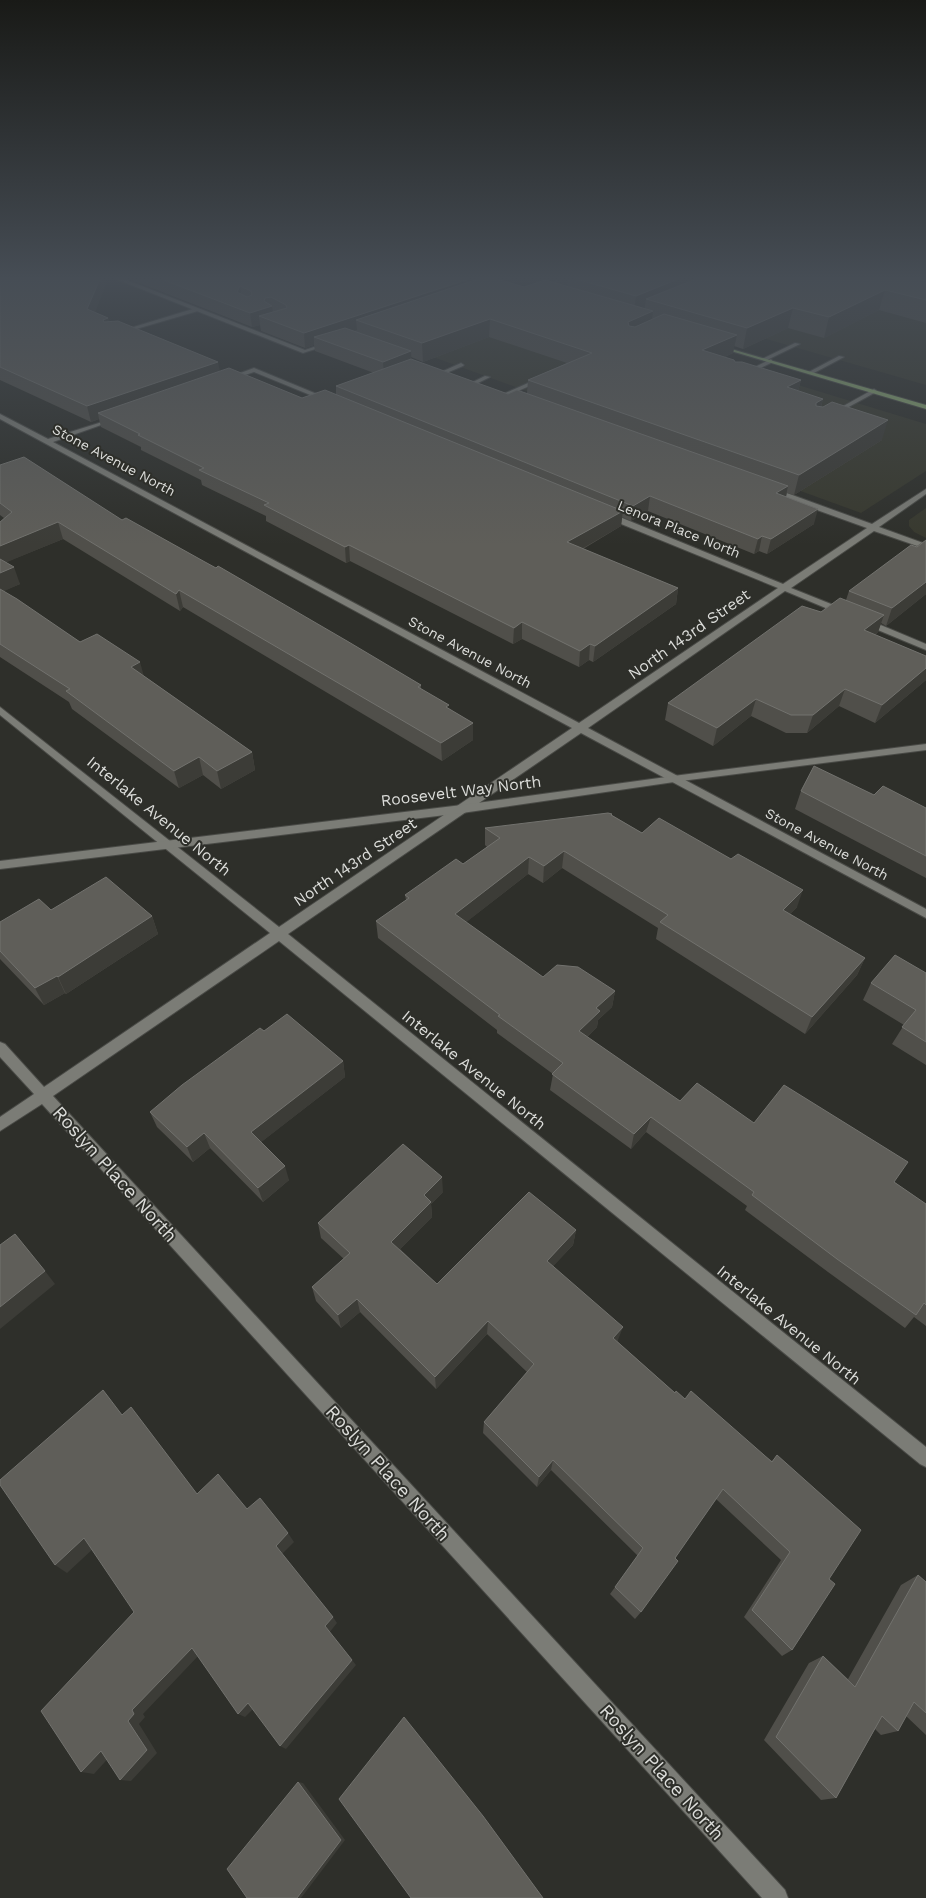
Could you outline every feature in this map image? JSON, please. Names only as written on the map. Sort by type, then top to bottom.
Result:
[{"type":"highway","points":[[795,368],[926,407]]},
{"type":"street","points":[[442,373],[455,368]]},
{"type":"street","points":[[735,379],[755,368]]},
{"type":"street","points":[[810,372],[819,368]]},
{"type":"street","points":[[216,383],[254,370],[336,404]]},
{"type":"street","points":[[434,370],[480,386]]},
{"type":"street","points":[[464,381],[487,377]]},
{"type":"street","points":[[504,395],[537,381]]},
{"type":"street","points":[[823,419],[874,391]]},
{"type":"street","points":[[496,392],[513,399]]},
{"type":"street","points":[[48,441],[123,415]]},
{"type":"street","name":"Stone Avenue North","points":[[0,416],[926,914]]},
{"type":"street","points":[[763,488],[926,547]]},
{"type":"street","name":"North 143rd Street","points":[[0,1125],[926,491]]},
{"type":"street","name":"Lenora Place North","points":[[602,512],[926,647]]},
{"type":"street","name":"Interlake Avenue North","points":[[0,710],[926,1458]]},
{"type":"street","name":"Roosevelt Way North","points":[[0,865],[462,808],[926,747]]},
{"type":"street","name":"Roslyn Place North","points":[[0,1048],[777,1898]]},
{"type":"shaded area","points":[[462,368],[740,368],[926,424],[926,471],[861,513]]},
{"type":"shaded area","points":[[866,368],[926,368],[926,385]]},
{"type":"shaded area","points":[[926,508],[926,538],[914,532],[909,526],[909,520]]},
{"type":"building","points":[[1,368],[201,368],[87,406]]},
{"type":"building","points":[[229,368],[302,398],[325,390],[623,511],[567,542],[678,588],[595,646],[590,644],[580,651],[522,622],[514,628],[349,545],[345,547],[264,505],[269,503],[199,470],[204,468],[98,413]]},
{"type":"building","points":[[387,368],[435,368],[508,394],[517,390],[788,486],[776,493],[818,509],[771,539],[762,536],[758,539],[650,496],[633,506],[336,386]]},
{"type":"building","points":[[557,368],[760,368],[801,380],[787,387],[823,399],[816,403],[816,406],[823,407],[832,402],[888,420],[799,475],[528,380]]},
{"type":"building","points":[[24,457],[122,520],[126,518],[216,568],[218,566],[347,641],[421,685],[418,687],[449,705],[446,707],[473,723],[441,743],[179,590],[176,594],[58,522],[0,546],[0,522],[12,512],[0,503],[0,465]]},
{"type":"building","points":[[926,540],[926,582],[892,608],[849,591],[911,545],[917,547]]},
{"type":"building","points":[[0,559],[14,567],[0,573]]},
{"type":"building","points":[[0,589],[80,642],[97,634],[140,662],[131,667],[252,752],[217,771],[199,757],[174,771],[66,691],[70,689],[0,644]]},
{"type":"building","points":[[840,598],[884,615],[864,630],[926,656],[926,668],[882,705],[845,689],[813,715],[791,715],[756,699],[717,728],[668,703],[802,606],[821,612]]},
{"type":"building","points":[[814,766],[874,795],[883,786],[926,808],[926,856],[801,791]]},
{"type":"building","points":[[608,813],[642,833],[659,818],[731,859],[738,854],[803,890],[783,910],[865,958],[812,1017],[660,922],[668,915],[564,851],[544,866],[529,857],[455,914],[543,977],[557,965],[578,967],[615,991],[596,1008],[600,1011],[579,1031],[680,1101],[697,1083],[754,1123],[784,1085],[908,1162],[894,1182],[926,1204],[926,1305],[924,1303],[916,1315],[837,1259],[752,1195],[754,1192],[651,1117],[634,1134],[552,1074],[563,1063],[498,1016],[500,1015],[376,921],[409,898],[405,895],[456,859],[463,864],[500,838],[485,828]]},
{"type":"building","points":[[106,877],[152,916],[58,977],[35,988],[0,951],[0,922],[39,899],[51,910]]},
{"type":"building","points":[[895,955],[926,973],[926,1042],[902,1027],[916,1010],[871,983]]},
{"type":"building","points":[[287,1014],[343,1061],[251,1132],[285,1166],[258,1188],[204,1133],[187,1147],[150,1112],[182,1085],[260,1028],[264,1031]]},
{"type":"building","points":[[403,1144],[442,1177],[424,1195],[431,1202],[391,1242],[437,1284],[529,1192],[576,1230],[547,1261],[623,1327],[613,1338],[675,1393],[676,1391],[685,1399],[691,1391],[772,1462],[777,1455],[861,1530],[829,1579],[835,1584],[792,1650],[752,1610],[790,1552],[723,1489],[675,1558],[678,1561],[641,1612],[615,1587],[643,1548],[553,1460],[539,1477],[484,1422],[534,1364],[488,1321],[435,1377],[357,1299],[338,1315],[312,1287],[350,1253],[318,1223]]},
{"type":"building","points":[[15,1234],[45,1271],[0,1307],[0,1245]]},
{"type":"building","points":[[103,1390],[122,1415],[131,1407],[197,1494],[218,1474],[247,1509],[260,1498],[288,1533],[276,1546],[333,1617],[325,1626],[352,1660],[280,1746],[248,1703],[238,1714],[192,1648],[132,1710],[134,1714],[128,1721],[147,1750],[120,1780],[101,1751],[81,1772],[41,1711],[134,1612],[84,1538],[55,1565],[0,1485],[0,1480]]},
{"type":"building","points":[[918,1575],[926,1582],[926,1713],[914,1702],[898,1731],[882,1716],[836,1798],[776,1737],[823,1656],[855,1687]]},
{"type":"building","points":[[404,1717],[483,1816],[543,1898],[411,1898],[339,1799]]},
{"type":"building","points":[[298,1782],[341,1840],[297,1898],[247,1898],[227,1869]]}]
